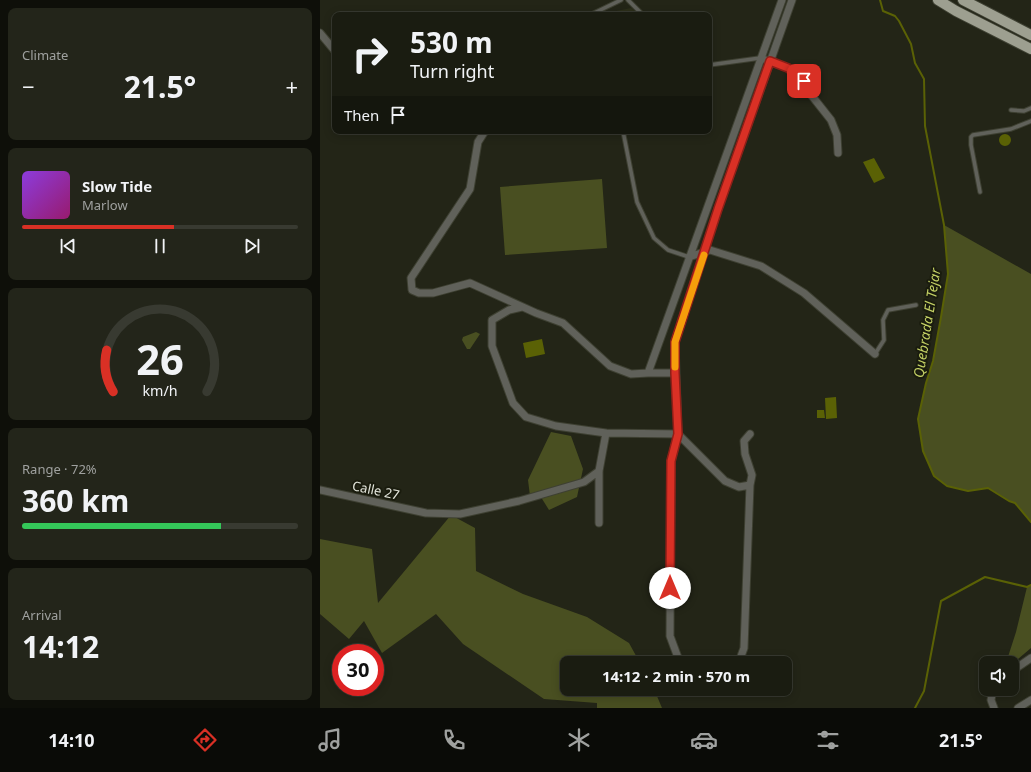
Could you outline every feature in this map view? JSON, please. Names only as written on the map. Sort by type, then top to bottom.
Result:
[{"type":"main road","points":[[938,0],[956,11],[1031,49]]},
{"type":"main road","points":[[963,0],[1031,35]]},
{"type":"street","points":[[648,373],[782,0]]},
{"type":"street","points":[[677,656],[670,636],[671,461],[678,434],[675,342],[718,209],[792,0]]},
{"type":"street","points":[[320,33],[332,47]]},
{"type":"street","points":[[760,58],[788,68],[804,81],[812,96],[831,120],[836,135],[838,153]]},
{"type":"street","points":[[483,134],[478,142],[470,189],[411,278],[412,290],[419,293],[433,293],[470,283],[522,307],[563,323],[610,366],[631,374],[675,373]]},
{"type":"street","points":[[708,206],[718,209]]},
{"type":"street","points":[[689,257],[705,250],[710,250],[761,266],[804,293],[875,354]]},
{"type":"street","points":[[522,307],[509,310],[492,320],[492,346],[513,403],[526,417],[556,426],[606,433],[678,434],[725,480],[739,487],[750,485]]},
{"type":"street","points":[[599,523],[599,471],[606,433]]},
{"type":"street","points":[[741,656],[744,648],[750,485],[752,475],[745,454],[744,441],[750,434]]},
{"type":"street","name":"Calle 27","points":[[320,490],[426,512],[460,514],[519,501],[584,482],[599,471]]},
{"type":"street","points":[[1019,666],[1031,658]]},
{"type":"street","points":[[992,696],[991,700],[994,708]]},
{"type":"street","points":[[1018,708],[1031,700]]},
{"type":"lane","points":[[596,12],[621,0]]},
{"type":"lane","points":[[628,0],[640,12]]},
{"type":"lane","points":[[712,65],[760,58]]},
{"type":"lane","points":[[1011,110],[1024,111],[1031,108]]},
{"type":"lane","points":[[980,192],[971,138],[973,135],[1011,129],[1031,121]]},
{"type":"lane","points":[[624,134],[637,202],[654,238],[668,250],[689,257]]},
{"type":"lane","points":[[875,354],[884,340],[883,320],[888,310],[916,305]]},
{"type":"shaded area","points":[[631,8],[636,12],[612,12]]},
{"type":"shaded area","points":[[1003,134],[1007,134],[1011,140],[1007,146],[1003,146],[999,142],[999,138]]},
{"type":"shaded area","points":[[874,158],[885,178],[874,183],[863,162]]},
{"type":"shaded area","points":[[602,179],[607,248],[505,255],[500,187]]},
{"type":"shaded area","points":[[944,225],[1031,274],[1031,522],[1015,503],[988,488],[968,491],[947,486],[934,476],[923,451],[918,419],[926,383],[933,361],[948,274]]},
{"type":"shaded area","points":[[476,332],[480,334],[470,349],[467,349],[462,340],[463,337]]},
{"type":"shaded area","points":[[542,339],[545,354],[526,358],[523,343]]},
{"type":"shaded area","points":[[836,397],[837,418],[826,419],[825,398]]},
{"type":"shaded area","points":[[817,410],[824,410],[825,418],[817,418]]},
{"type":"shaded area","points":[[551,432],[571,436],[583,469],[577,497],[549,510],[539,494],[530,496],[528,480]]},
{"type":"shaded area","points":[[451,515],[475,528],[476,571],[523,594],[587,617],[629,643],[636,656],[560,656],[560,696],[657,696],[662,708],[597,708],[597,703],[544,699],[463,644],[436,614],[384,652],[384,644],[377,644],[364,621],[349,639],[320,614],[320,539],[372,549],[378,603]]},
{"type":"shaded area","points":[[1031,585],[1031,648],[1019,658],[1019,656],[1008,656],[1027,587]]},
{"type":"waterway","name":"Quebrada El Tejar","points":[[880,0],[883,11],[895,16],[899,21],[911,44],[915,63],[924,79],[925,126],[944,225],[948,274],[933,361],[926,383],[918,419],[923,451],[934,476],[947,486],[968,491],[988,488],[1015,503],[1031,522]]},
{"type":"waterway","name":"Quebrada El Tejar","points":[[915,708],[924,691],[941,601],[985,577],[1027,587],[1031,585]]},
{"type":"slow traffic","points":[[675,367],[675,342],[704,255]]},
{"type":"route","points":[[670,588],[671,461],[678,434],[675,342],[718,209],[770,61],[788,68],[804,81]]}]
